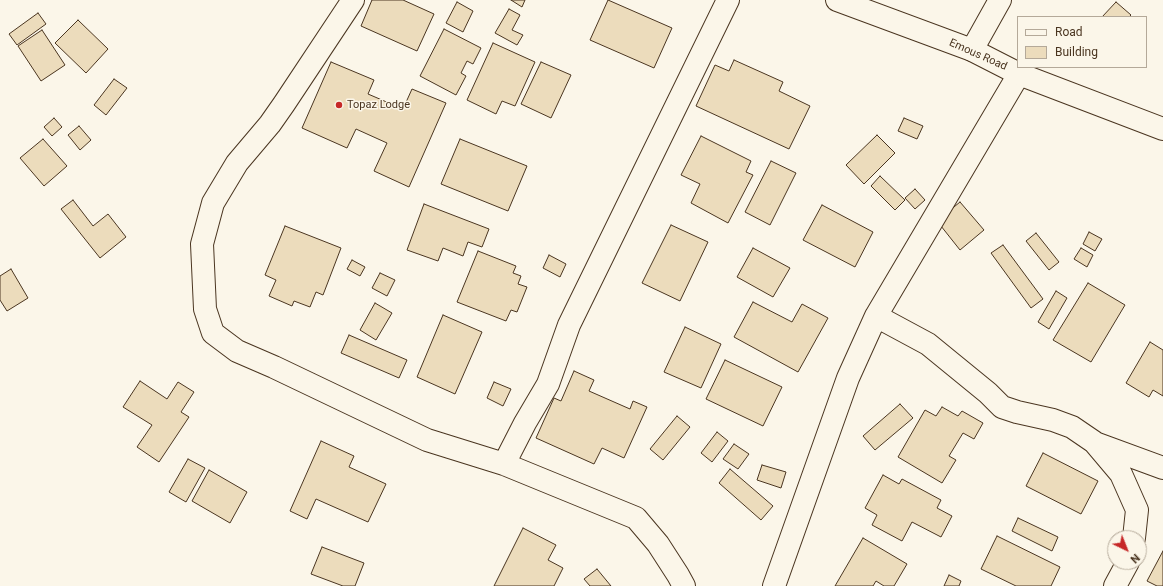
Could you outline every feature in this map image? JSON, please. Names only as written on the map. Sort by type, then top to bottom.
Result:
[{"type":"street","points":[[354,0],[270,124],[237,163],[213,202],[202,244],[205,309],[213,333],[237,351],[274,367],[427,440],[504,464],[636,518],[658,544],[684,586]]},
{"type":"street","points":[[504,464],[548,384],[569,326],[728,0]]},
{"type":"street","name":"Emous Road","points":[[837,0],[972,50],[1019,74],[1163,129]]},
{"type":"street","points":[[972,50],[1000,0]]},
{"type":"street","points":[[774,586],[848,378],[876,316],[1019,74]]},
{"type":"street","points":[[876,316],[928,344],[988,393],[1002,407],[1059,422],[1072,427],[1094,442],[1163,468]]},
{"type":"street","points":[[1094,442],[1121,474],[1137,510],[1135,530]]},
{"type":"street","points":[[1115,586],[1124,570]]},
{"type":"building","points":[[372,0],[403,0],[434,14],[417,51],[361,26]]},
{"type":"building","points":[[511,0],[525,0],[522,7]]},
{"type":"building","points":[[608,0],[672,28],[654,68],[590,40]]},
{"type":"building","points":[[457,2],[473,11],[463,32],[446,23]]},
{"type":"building","points":[[1116,2],[1131,15],[1130,16],[1103,16]]},
{"type":"building","points":[[509,9],[520,15],[512,30],[523,35],[517,45],[495,33]]},
{"type":"building","points":[[38,13],[46,24],[17,45],[9,34]]},
{"type":"building","points":[[78,20],[108,49],[86,73],[55,43]]},
{"type":"building","points":[[444,29],[481,48],[473,64],[467,61],[461,73],[466,76],[456,95],[420,76]]},
{"type":"building","points":[[42,30],[65,65],[41,81],[18,46]]},
{"type":"building","points":[[493,43],[535,62],[515,106],[502,101],[496,114],[467,100]]},
{"type":"building","points":[[734,60],[783,82],[779,91],[810,106],[789,149],[696,106],[715,65],[729,71]]},
{"type":"building","points":[[331,62],[374,80],[368,94],[403,109],[412,89],[446,103],[409,187],[374,171],[387,143],[356,129],[347,148],[302,128]]},
{"type":"building","points":[[541,62],[571,75],[551,118],[521,104]]},
{"type":"building","points":[[114,79],[127,88],[106,115],[94,105]]},
{"type":"building","points":[[54,118],[62,127],[52,136],[44,127]]},
{"type":"building","points":[[904,118],[923,126],[917,139],[898,131]]},
{"type":"building","points":[[79,126],[91,140],[80,150],[68,135]]},
{"type":"building","points":[[877,135],[895,153],[864,184],[846,165]]},
{"type":"building","points":[[701,136],[751,161],[746,172],[753,175],[728,223],[691,203],[700,184],[681,175]]},
{"type":"building","points":[[43,139],[67,166],[44,186],[20,158]]},
{"type":"building","points":[[460,139],[527,166],[508,211],[441,184]]},
{"type":"building","points":[[771,161],[796,173],[770,225],[745,212]]},
{"type":"building","points":[[880,176],[905,200],[895,210],[871,186]]},
{"type":"building","points":[[915,189],[925,200],[915,209],[905,198]]},
{"type":"building","points":[[73,200],[93,226],[108,214],[126,237],[100,258],[61,209]]},
{"type":"building","points":[[960,202],[984,230],[960,250],[937,221]]},
{"type":"building","points":[[424,204],[489,229],[482,247],[468,242],[463,256],[443,248],[438,261],[407,250]]},
{"type":"building","points":[[822,205],[873,232],[855,267],[803,240]]},
{"type":"building","points":[[671,225],[708,242],[680,301],[642,283]]},
{"type":"building","points":[[285,226],[341,248],[323,295],[316,292],[310,307],[294,301],[292,306],[269,296],[276,280],[265,275]]},
{"type":"building","points":[[1089,232],[1102,239],[1095,251],[1083,244]]},
{"type":"building","points":[[1036,233],[1059,262],[1049,270],[1026,241]]},
{"type":"building","points":[[1003,245],[1043,299],[1031,308],[991,253]]},
{"type":"building","points":[[753,248],[790,268],[773,297],[737,277]]},
{"type":"building","points":[[1081,248],[1093,255],[1087,267],[1074,259]]},
{"type":"building","points":[[478,251],[516,266],[513,273],[521,276],[518,284],[527,287],[517,312],[511,310],[506,321],[457,302]]},
{"type":"building","points":[[549,255],[566,264],[560,277],[543,268]]},
{"type":"building","points":[[352,260],[365,267],[360,276],[347,269]]},
{"type":"building","points":[[11,269],[28,298],[7,311],[0,300],[0,276]]},
{"type":"building","points":[[380,273],[395,280],[387,296],[372,288]]},
{"type":"building","points":[[1088,283],[1125,305],[1091,362],[1053,340]]},
{"type":"building","points":[[1056,291],[1067,298],[1049,329],[1038,322]]},
{"type":"building","points":[[753,302],[792,322],[802,304],[828,318],[798,372],[734,337]]},
{"type":"building","points":[[375,303],[392,313],[376,340],[360,330]]},
{"type":"building","points":[[443,315],[482,332],[455,394],[417,377]]},
{"type":"building","points":[[685,327],[721,344],[701,388],[664,372]]},
{"type":"building","points":[[349,335],[407,360],[399,378],[341,353]]},
{"type":"building","points":[[1150,342],[1163,350],[1163,396],[1153,390],[1149,397],[1126,383]]},
{"type":"building","points":[[725,360],[782,387],[763,426],[706,399]]},
{"type":"building","points":[[574,371],[594,380],[589,391],[630,409],[633,401],[647,407],[624,458],[602,448],[594,464],[536,438],[554,398],[561,401]]},
{"type":"building","points":[[140,381],[167,399],[178,382],[194,392],[181,412],[189,417],[159,462],[137,447],[152,425],[123,407]]},
{"type":"building","points":[[494,382],[511,389],[503,406],[487,398]]},
{"type":"building","points":[[900,404],[913,418],[875,450],[863,436]]},
{"type":"building","points":[[942,407],[958,416],[962,411],[983,423],[974,439],[963,433],[949,456],[956,460],[942,483],[898,457],[925,410],[936,416]]},
{"type":"building","points":[[677,416],[690,427],[663,460],[650,449]]},
{"type":"building","points":[[717,432],[728,441],[712,462],[701,453]]},
{"type":"building","points":[[321,441],[354,456],[349,467],[386,484],[368,522],[316,499],[307,519],[290,511]]},
{"type":"building","points":[[734,444],[749,454],[738,469],[723,459]]},
{"type":"building","points":[[1043,453],[1098,481],[1081,514],[1026,486]]},
{"type":"building","points":[[188,459],[205,468],[186,502],[169,492]]},
{"type":"building","points":[[762,465],[786,472],[781,488],[757,480]]},
{"type":"building","points":[[730,469],[773,506],[761,520],[719,483]]},
{"type":"building","points":[[209,470],[247,492],[230,523],[192,501]]},
{"type":"building","points":[[883,475],[899,484],[902,479],[941,500],[937,508],[952,516],[941,537],[912,522],[902,541],[872,525],[877,515],[865,508]]},
{"type":"building","points":[[1018,518],[1058,537],[1052,551],[1012,531]]},
{"type":"building","points":[[523,528],[556,545],[548,560],[563,568],[554,586],[494,586]]},
{"type":"building","points":[[997,536],[1060,567],[1051,586],[1016,586],[981,569]]},
{"type":"building","points":[[863,538],[907,564],[894,586],[884,586],[876,581],[873,586],[835,586]]},
{"type":"building","points":[[322,547],[364,563],[355,586],[343,586],[311,574]]},
{"type":"building","points":[[1163,551],[1163,586],[1157,586],[1147,581]]},
{"type":"building","points":[[597,569],[611,586],[590,586],[584,579]]},
{"type":"building","points":[[949,575],[961,581],[959,586],[944,586]]},
{"type":"place","name":"Topaz Lodge","points":[[339,105]]}]
